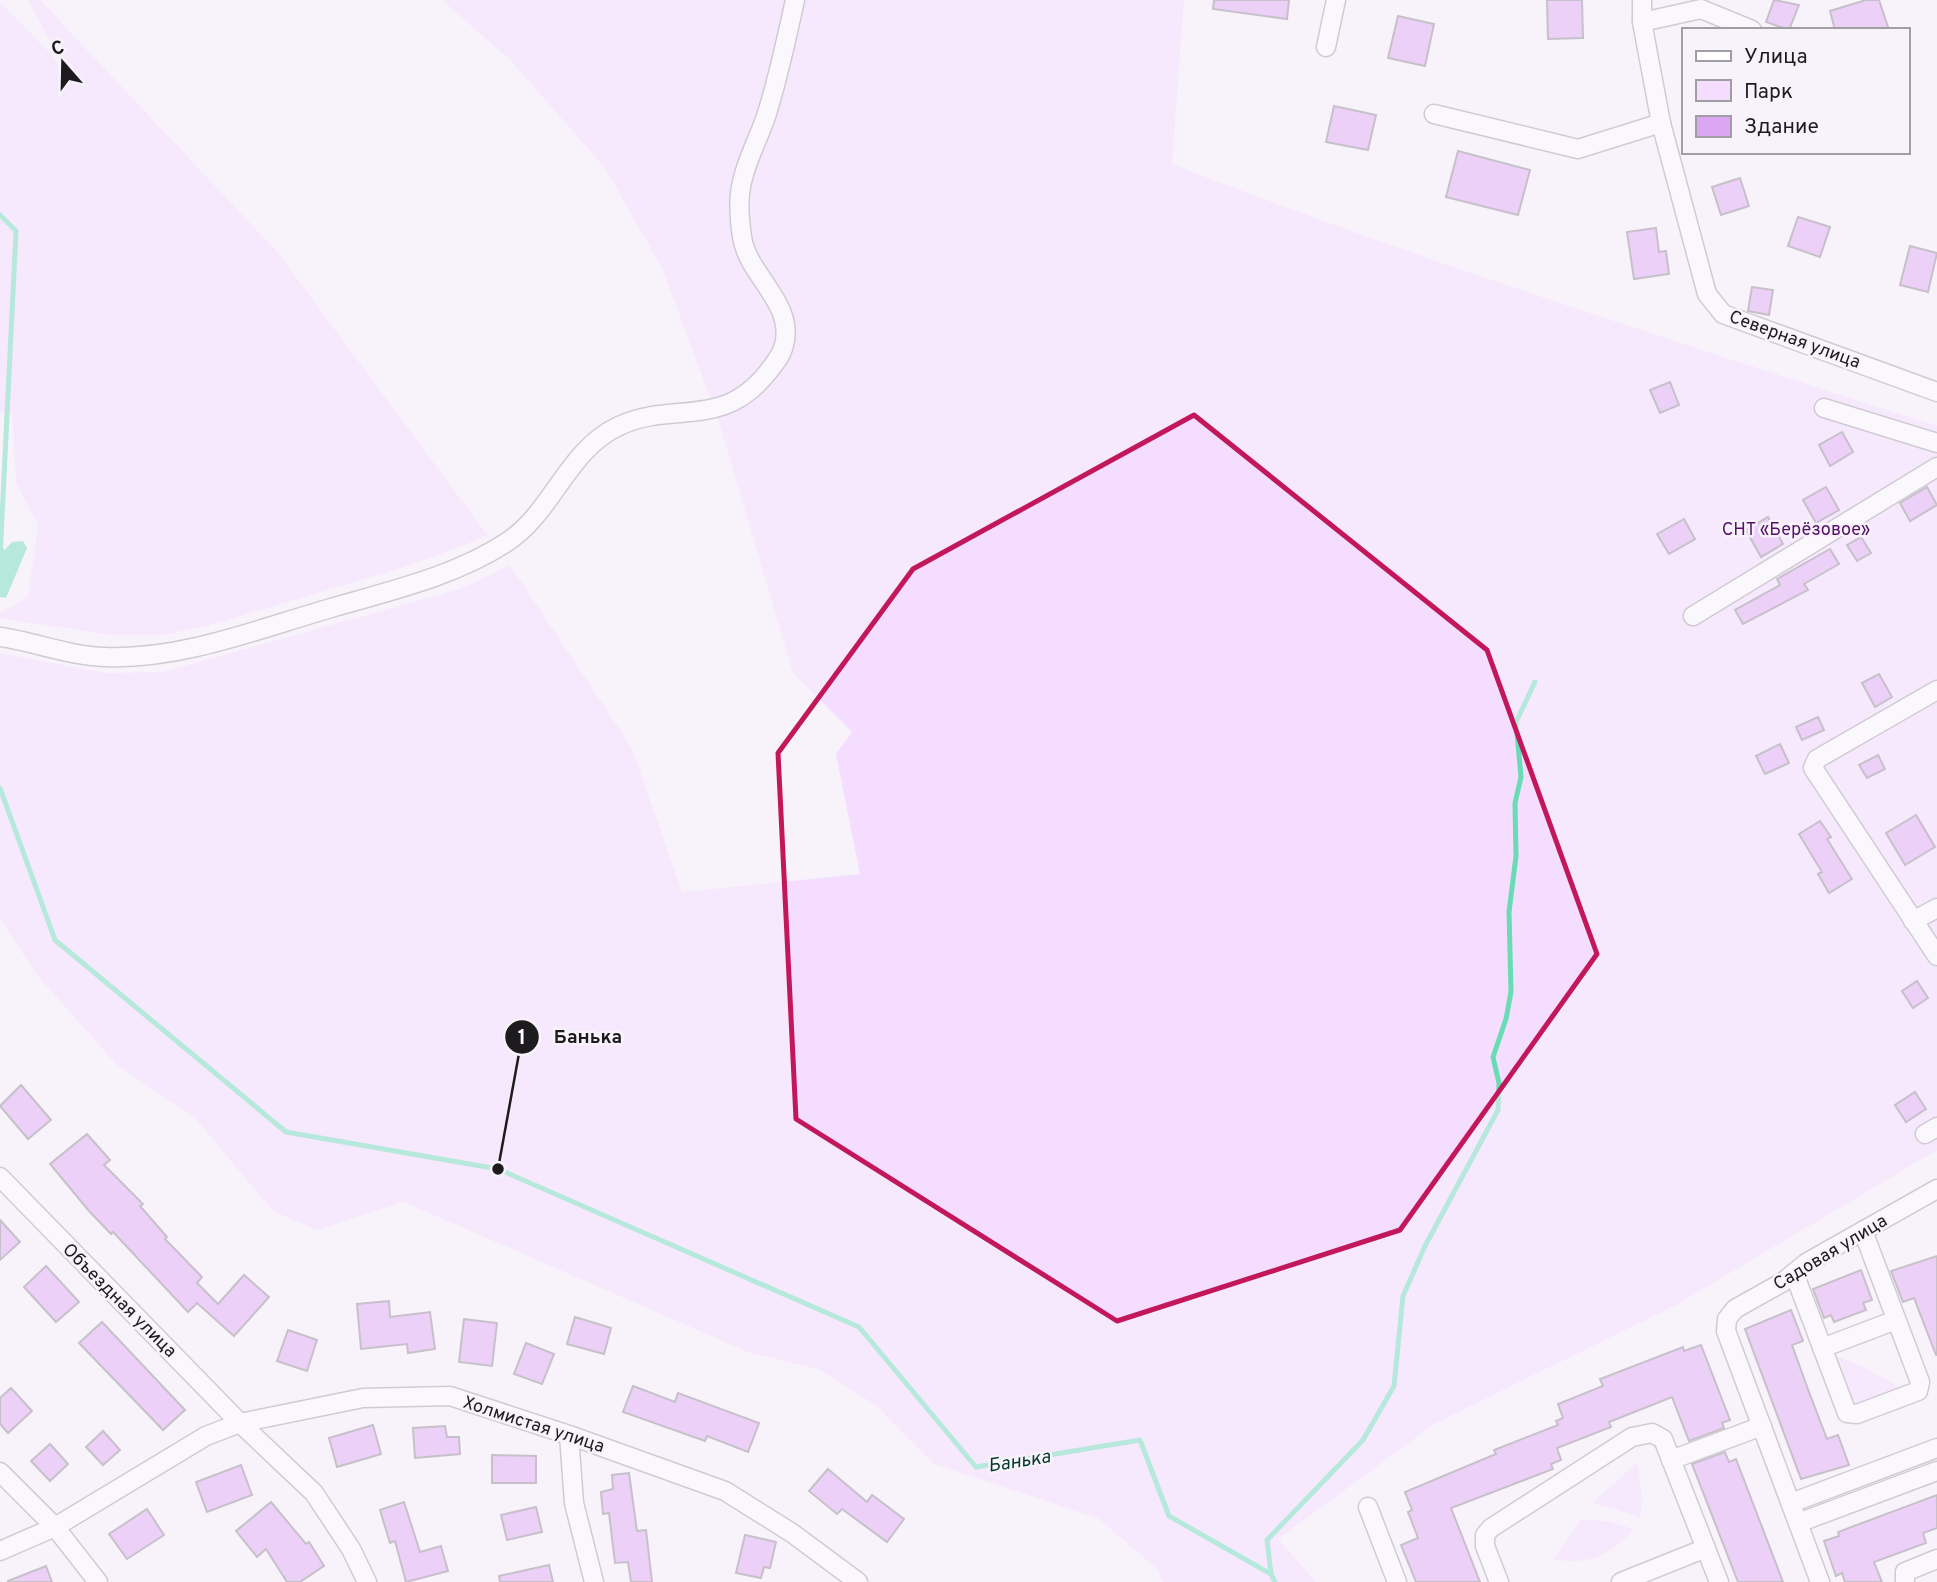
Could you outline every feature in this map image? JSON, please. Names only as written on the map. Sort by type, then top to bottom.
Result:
[{"type":"street","points":[[0,637],[102,657],[154,656],[229,638],[425,578],[463,565],[509,541],[537,513],[593,442],[621,425],[718,408],[739,400],[762,380],[784,347],[786,324],[775,298],[742,240],[740,187],[767,113],[795,0]]},
{"type":"street","points":[[1326,47],[1336,0]]},
{"type":"street","name":"Северная улица","points":[[1642,0],[1642,22],[1661,123],[1707,293],[1723,314],[1937,392]]},
{"type":"street","points":[[1642,22],[1701,9],[1747,28]]},
{"type":"street","points":[[1434,114],[1578,149],[1661,123]]},
{"type":"street","points":[[1824,408],[1937,443]]},
{"type":"street","points":[[1692,616],[1937,467]]},
{"type":"street","points":[[1937,690],[1813,764],[1814,772],[1937,956]]},
{"type":"street","points":[[1913,921],[1937,908]]},
{"type":"street","name":"Объездная улица","points":[[0,1177],[240,1423],[314,1493],[351,1549],[367,1582]]},
{"type":"street","name":"Садовая улица","points":[[1762,1426],[1726,1331],[1727,1319],[1735,1309],[1863,1231],[1936,1191]]},
{"type":"street","points":[[1794,1273],[1845,1410],[1851,1415],[1919,1391],[1920,1382],[1863,1231]]},
{"type":"street","points":[[1822,1348],[1896,1320]]},
{"type":"street","name":"Холмистая улица","points":[[0,1551],[55,1527],[206,1436],[240,1423],[363,1398],[450,1396],[569,1434],[725,1491],[792,1533],[858,1582]]},
{"type":"street","points":[[1671,1461],[1762,1426],[1820,1582]]},
{"type":"street","points":[[1499,1582],[1485,1546],[1485,1535],[1491,1528],[1632,1437],[1651,1433],[1663,1439],[1719,1582]]},
{"type":"street","points":[[569,1434],[574,1503],[594,1582]]},
{"type":"street","points":[[1791,1503],[1937,1448]]},
{"type":"street","points":[[1798,1523],[1937,1471]]},
{"type":"street","points":[[0,1472],[55,1527],[98,1582]]},
{"type":"street","points":[[1368,1507],[1397,1582]]},
{"type":"street","points":[[1621,1582],[1706,1548]]},
{"type":"street","points":[[1905,1582],[1905,1572],[1937,1559]]},
{"type":"highlighted area","points":[[1194,415],[1487,650],[1597,954],[1400,1230],[1117,1321],[796,1119],[778,753],[913,569]]},
{"type":"green space","points":[[28,0],[40,0],[278,253],[488,536],[411,565],[221,622],[163,635],[110,635],[0,618],[0,613],[28,597],[38,525],[16,483],[12,413],[0,413],[0,2],[55,58],[63,80],[68,75]]},
{"type":"green space","name":"СНТ «Берёзовое»","points":[[442,0],[1184,0],[1172,164],[1457,268],[1937,426],[1937,1150],[1676,1305],[1436,1423],[1278,1539],[1316,1582],[1163,1582],[1157,1569],[1099,1519],[934,1464],[877,1406],[818,1369],[748,1352],[404,1202],[316,1230],[273,1211],[196,1119],[117,1065],[37,975],[0,919],[0,653],[105,673],[163,672],[460,589],[510,565],[632,748],[682,892],[860,874],[836,754],[852,732],[793,673],[720,425],[663,270],[605,168],[511,61]]},
{"type":"green space","points":[[1833,1355],[1860,1365],[1906,1391],[1858,1409],[1849,1405]]},
{"type":"green space","points":[[1635,1464],[1638,1465],[1642,1500],[1640,1517],[1593,1503]]},
{"type":"green space","points":[[1582,1519],[1607,1521],[1633,1529],[1617,1546],[1598,1556],[1577,1561],[1554,1559]]},
{"type":"shaded area","points":[[23,541],[27,548],[6,598],[0,597],[0,546],[5,550],[12,542]]},
{"type":"building","points":[[1214,0],[1289,0],[1287,19],[1213,9]]},
{"type":"building","points":[[1547,0],[1582,0],[1583,38],[1548,39]]},
{"type":"building","points":[[1774,0],[1799,5],[1790,28],[1766,22]]},
{"type":"building","points":[[1866,0],[1879,0],[1888,28],[1834,28],[1830,11]]},
{"type":"building","points":[[1398,16],[1434,24],[1425,66],[1388,58]]},
{"type":"building","points":[[1334,106],[1376,115],[1368,150],[1326,142]]},
{"type":"building","points":[[1458,151],[1530,170],[1518,215],[1446,197]]},
{"type":"building","points":[[1740,178],[1749,206],[1721,215],[1712,187]]},
{"type":"building","points":[[1798,217],[1830,227],[1820,257],[1788,246]]},
{"type":"building","points":[[1656,228],[1659,252],[1666,251],[1669,274],[1634,279],[1627,232]]},
{"type":"building","points":[[1910,246],[1937,253],[1928,292],[1900,285]]},
{"type":"building","points":[[1752,287],[1773,290],[1769,315],[1748,311]]},
{"type":"building","points":[[1670,382],[1679,405],[1660,413],[1650,390]]},
{"type":"building","points":[[1842,432],[1853,452],[1830,466],[1819,445]]},
{"type":"building","points":[[1826,487],[1839,510],[1816,523],[1803,500]]},
{"type":"building","points":[[1927,487],[1937,505],[1910,521],[1900,503]]},
{"type":"building","points":[[1768,517],[1783,544],[1761,557],[1746,530]]},
{"type":"building","points":[[1684,519],[1695,539],[1669,554],[1657,534]]},
{"type":"building","points":[[1861,537],[1871,553],[1857,561],[1847,545]]},
{"type":"building","points":[[1830,549],[1839,564],[1804,584],[1808,590],[1743,624],[1735,610],[1780,585],[1777,579]]},
{"type":"building","points":[[1879,674],[1892,697],[1875,707],[1862,683]]},
{"type":"building","points":[[1818,717],[1824,730],[1802,740],[1796,727]]},
{"type":"building","points":[[1780,744],[1789,763],[1765,774],[1756,756]]},
{"type":"building","points":[[1878,755],[1885,769],[1867,778],[1859,765]]},
{"type":"building","points":[[1916,815],[1935,847],[1905,865],[1886,833]]},
{"type":"building","points":[[1820,821],[1831,837],[1827,839],[1852,879],[1829,893],[1818,874],[1822,872],[1799,834]]},
{"type":"building","points":[[1917,981],[1928,998],[1913,1008],[1902,991]]},
{"type":"building","points":[[21,1085],[51,1120],[28,1139],[0,1106]]},
{"type":"building","points":[[1915,1092],[1926,1109],[1906,1122],[1895,1105]]},
{"type":"building","points":[[87,1134],[110,1160],[104,1165],[143,1204],[140,1206],[167,1237],[165,1239],[202,1277],[197,1283],[218,1304],[244,1275],[269,1297],[234,1336],[197,1303],[188,1312],[113,1232],[111,1234],[89,1211],[50,1164]]},
{"type":"building","points":[[0,1220],[20,1242],[0,1260]]},
{"type":"building","points":[[1937,1256],[1936,1355],[1914,1298],[1903,1302],[1891,1271]]},
{"type":"building","points":[[46,1266],[79,1302],[56,1322],[24,1287]]},
{"type":"building","points":[[1861,1270],[1872,1300],[1863,1303],[1866,1310],[1834,1322],[1831,1315],[1824,1318],[1813,1289]]},
{"type":"building","points":[[389,1301],[390,1317],[430,1312],[435,1349],[408,1353],[407,1344],[361,1349],[357,1304]]},
{"type":"building","points":[[1791,1310],[1803,1341],[1792,1345],[1809,1392],[1827,1439],[1838,1435],[1849,1465],[1801,1479],[1745,1329]]},
{"type":"building","points":[[575,1317],[611,1328],[604,1354],[567,1344]]},
{"type":"building","points":[[464,1319],[497,1323],[492,1366],[459,1362]]},
{"type":"building","points":[[102,1322],[185,1410],[163,1430],[79,1343]]},
{"type":"building","points":[[288,1330],[317,1340],[307,1371],[277,1361]]},
{"type":"building","points":[[526,1343],[554,1354],[542,1384],[514,1374]]},
{"type":"building","points":[[1701,1345],[1730,1420],[1722,1423],[1724,1428],[1689,1441],[1672,1397],[1609,1422],[1611,1427],[1557,1448],[1561,1460],[1551,1464],[1553,1469],[1451,1508],[1480,1582],[1416,1582],[1401,1545],[1418,1538],[1408,1512],[1412,1510],[1405,1492],[1496,1454],[1494,1450],[1558,1425],[1556,1421],[1563,1418],[1558,1404],[1603,1386],[1600,1379],[1683,1347],[1684,1351]]},
{"type":"building","points":[[633,1386],[675,1402],[678,1393],[759,1423],[748,1452],[707,1436],[705,1441],[623,1412]]},
{"type":"building","points":[[11,1388],[32,1411],[8,1433],[0,1424],[0,1398]]},
{"type":"building","points":[[373,1425],[381,1454],[337,1467],[329,1438]]},
{"type":"building","points":[[445,1426],[447,1437],[459,1437],[460,1454],[415,1458],[413,1428]]},
{"type":"building","points":[[103,1431],[120,1450],[103,1465],[86,1447]]},
{"type":"building","points":[[50,1444],[68,1464],[50,1481],[31,1461]]},
{"type":"building","points":[[1725,1452],[1729,1462],[1736,1459],[1783,1582],[1738,1582],[1692,1464]]},
{"type":"building","points":[[492,1455],[536,1456],[536,1483],[492,1483]]},
{"type":"building","points":[[241,1465],[252,1495],[207,1512],[196,1482]]},
{"type":"building","points":[[828,1469],[867,1502],[872,1495],[904,1519],[887,1542],[842,1509],[837,1514],[809,1491]]},
{"type":"building","points":[[629,1473],[637,1531],[646,1530],[652,1582],[631,1582],[628,1562],[615,1563],[609,1513],[603,1514],[601,1492],[613,1489],[612,1475]]},
{"type":"building","points":[[1937,1495],[1937,1528],[1923,1533],[1926,1543],[1874,1562],[1882,1582],[1845,1582],[1842,1573],[1836,1576],[1824,1541],[1839,1536],[1838,1532]]},
{"type":"building","points":[[271,1502],[306,1544],[309,1542],[324,1566],[300,1582],[287,1582],[266,1549],[257,1557],[236,1531]]},
{"type":"building","points":[[404,1502],[420,1552],[441,1546],[448,1571],[406,1582],[395,1541],[390,1543],[380,1510]]},
{"type":"building","points":[[536,1507],[542,1532],[507,1540],[501,1515]]},
{"type":"building","points":[[147,1509],[164,1535],[127,1559],[109,1534]]},
{"type":"building","points":[[745,1535],[776,1542],[770,1568],[764,1567],[761,1578],[736,1573]]},
{"type":"building","points":[[549,1565],[553,1582],[500,1582],[499,1576]]},
{"type":"building","points":[[46,1566],[52,1582],[8,1582],[8,1581]]},
{"type":"waterway","name":"Банька","points":[[0,215],[16,231],[0,559]]},
{"type":"waterway","points":[[1271,1574],[1267,1540],[1363,1440],[1394,1386],[1403,1296],[1425,1246],[1498,1110],[1499,1083],[1493,1057],[1506,1019],[1511,992],[1509,912],[1516,856],[1515,803],[1521,777],[1516,722],[1535,682]]},
{"type":"waterway","name":"Банька","points":[[0,788],[55,940],[286,1132],[498,1169],[859,1327],[976,1467],[1140,1440],[1169,1516],[1271,1574],[1275,1582]]},
{"type":"place","name":"Банька","points":[[498,1169]]}]
